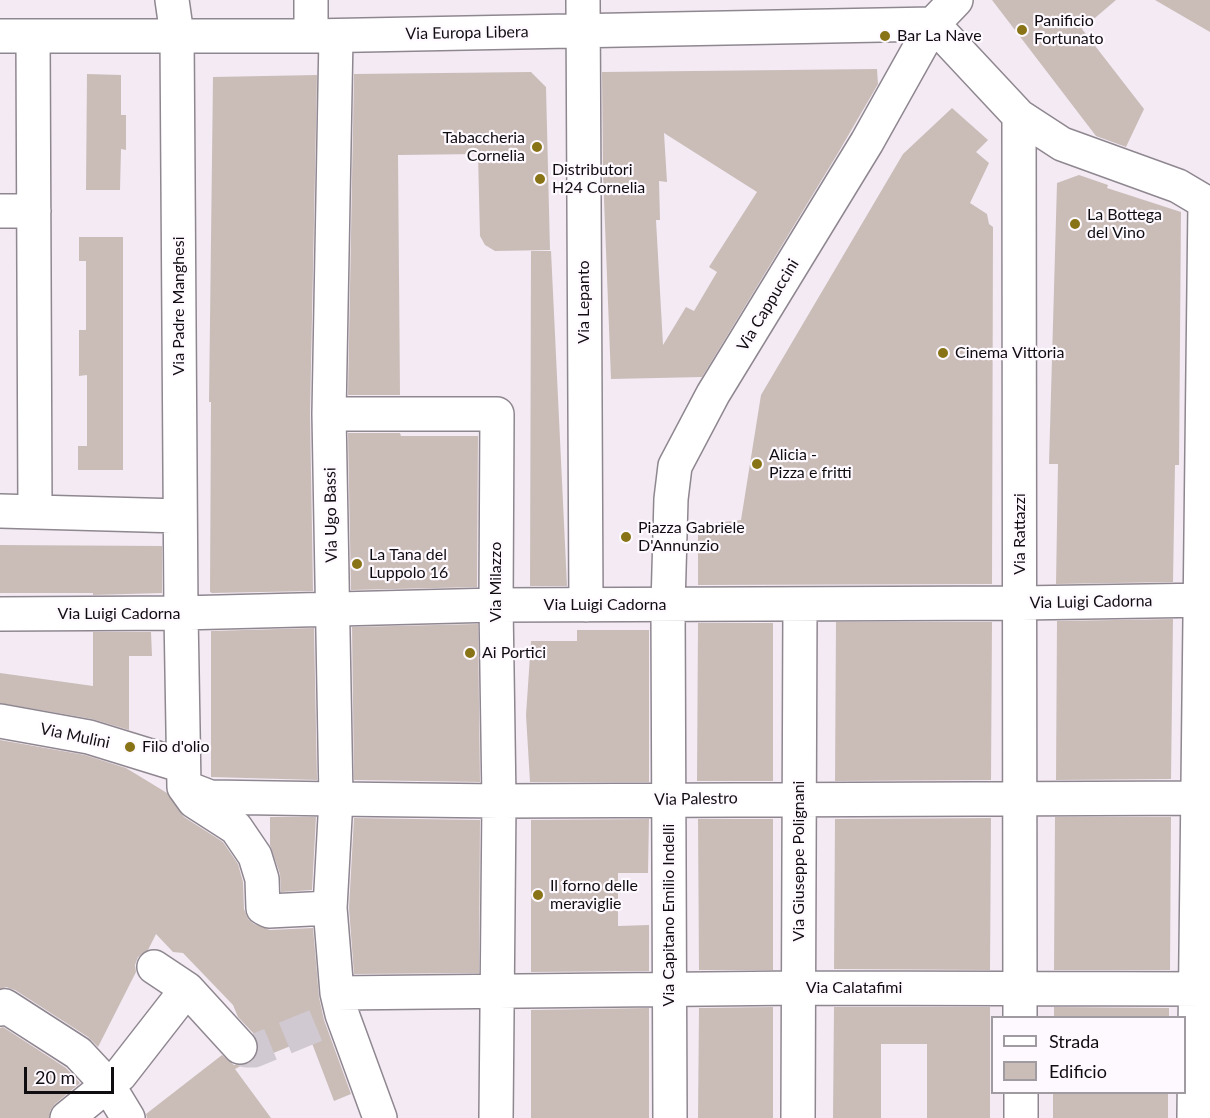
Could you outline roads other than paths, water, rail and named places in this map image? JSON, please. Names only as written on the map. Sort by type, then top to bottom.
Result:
[{"type":"street","name":"Via Padre Manghesi","points":[[172,0],[177,35],[181,613]]},
{"type":"street","name":"Via Ugo Bassi","points":[[311,0],[323,36],[336,799],[330,908],[336,1009],[380,1118]]},
{"type":"street","name":"Via Cappuccini","points":[[668,605],[671,499],[675,466],[713,394],[867,142],[933,24],[956,0]]},
{"type":"street","name":"Via Europa Libera","points":[[0,36],[323,36],[583,16],[933,24]]},
{"type":"street","name":"Via Lepanto","points":[[583,16],[586,605]]},
{"type":"street","points":[[933,24],[1019,116],[1062,144],[1178,186],[1205,202],[1203,989],[1194,1118]]},
{"type":"street","points":[[33,36],[34,512]]},
{"type":"street","name":"Via Rattazzi","points":[[1019,116],[1020,1002]]},
{"type":"street","points":[[0,211],[34,211]]},
{"type":"street","name":"Via Milazzo","points":[[329,414],[497,414],[496,605],[499,801],[496,1118]]},
{"type":"street","points":[[0,511],[180,516]]},
{"type":"street","name":"Via Luigi Cadorna","points":[[0,614],[181,613],[496,605],[800,605],[1205,600]]},
{"type":"street","name":"Via Capitano Emilio Indelli","points":[[668,605],[670,1118]]},
{"type":"street","name":"Via Giuseppe Polignani","points":[[798,1118],[800,605]]},
{"type":"street","points":[[181,613],[184,776]]},
{"type":"street","name":"Via Mulini","points":[[0,721],[89,737],[184,776],[194,801],[236,828],[255,855],[262,879],[263,908],[269,912],[330,908]]},
{"type":"street","name":"Via Palestro","points":[[184,776],[210,797],[499,801],[1204,798]]},
{"type":"street","points":[[153,967],[186,989],[240,1047]]},
{"type":"street","name":"Via Calatafimi","points":[[336,1009],[498,990],[799,988],[1020,1002],[1203,989]]},
{"type":"street","points":[[67,1118],[120,1076],[186,989]]},
{"type":"street","points":[[0,1009],[5,1006],[78,1053],[108,1085],[128,1118]]},
{"type":"street","points":[[1021,1094],[1021,1118]]},
{"type":"tunnel","points":[[240,1047],[246,1051],[254,1051],[329,1020]]},
{"type":"place","name":"Panificio Fortunato","points":[[1022,30]]},
{"type":"place","name":"Bar La Nave","points":[[885,36]]},
{"type":"place","name":"Tabaccheria Cornelia","points":[[537,147]]},
{"type":"place","name":"Distributori H24 Cornelia","points":[[540,179]]},
{"type":"place","name":"La Bottega del Vino","points":[[1075,224]]},
{"type":"place","name":"Cinema Vittoria","points":[[943,353]]},
{"type":"place","name":"Alicia - Pizza e fritti","points":[[757,464]]},
{"type":"place","name":"Piazza Gabriele D'Annunzio","points":[[626,537]]},
{"type":"place","name":"La Tana del Luppolo 16","points":[[357,564]]},
{"type":"place","name":"Ai Portici","points":[[470,653]]},
{"type":"place","name":"Filo d'olio","points":[[130,747]]},
{"type":"place","name":"Il forno delle meraviglie","points":[[538,895]]}]
